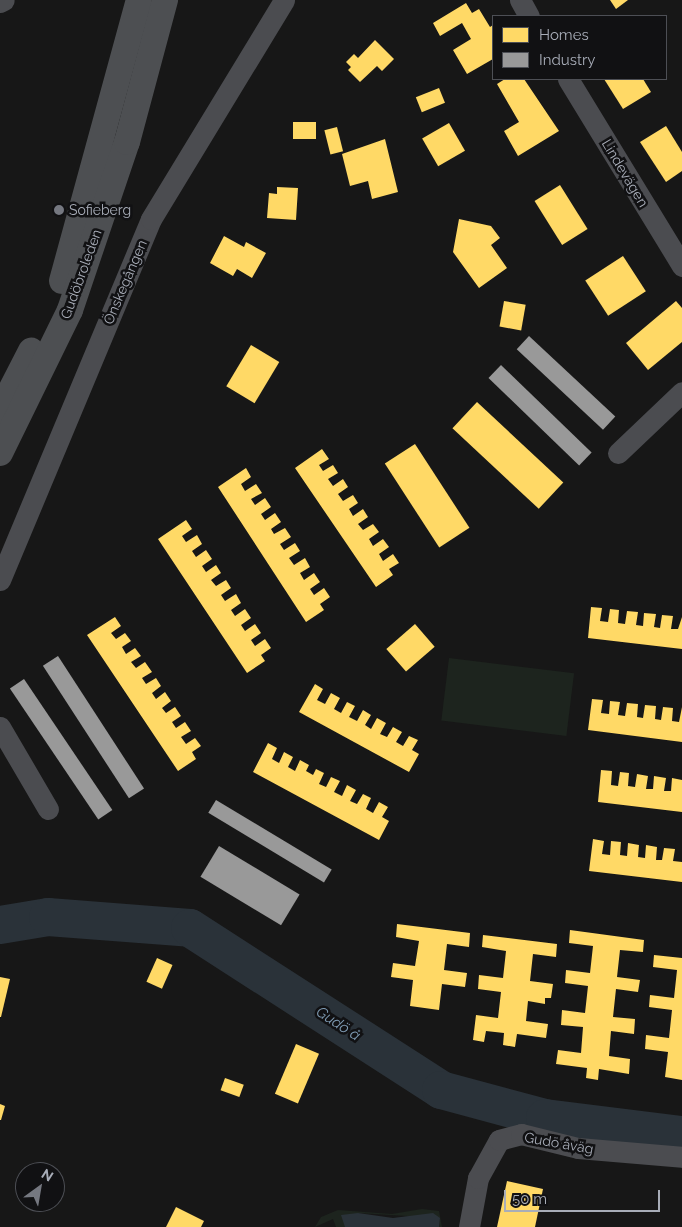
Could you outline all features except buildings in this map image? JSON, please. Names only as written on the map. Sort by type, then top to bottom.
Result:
[{"type":"main road","name":"Gudöbroleden","points":[[0,411],[56,305],[139,0]]},
{"type":"main road","name":"Gudöbroleden","points":[[0,453],[70,310],[127,142],[165,0]]},
{"type":"street","points":[[0,2],[4,0]]},
{"type":"street","name":"Önskegången","points":[[0,580],[151,219],[284,0]]},
{"type":"street","points":[[520,0],[529,15]]},
{"type":"street","name":"Lindevägen","points":[[569,80],[682,266]]},
{"type":"street","points":[[618,453],[682,392]]},
{"type":"street","points":[[0,727],[48,809]]},
{"type":"street","name":"Gudö åväg","points":[[469,1227],[478,1178],[499,1140],[522,1134],[578,1148],[682,1157]]},
{"type":"shaded area","points":[[449,658],[574,673],[566,736],[441,721]]},
{"type":"shaded area","points":[[422,1209],[439,1211],[442,1227],[439,1227],[440,1218],[358,1213],[345,1227],[336,1227],[333,1219],[315,1227],[321,1217],[338,1210],[392,1214]]},
{"type":"shaded area","points":[[358,1213],[393,1218],[433,1213],[440,1218],[439,1227],[345,1227],[341,1215]]},
{"type":"waterway","name":"Gudö å","points":[[0,925],[48,917],[190,928],[441,1090],[545,1118],[682,1135]]},
{"type":"place","name":"Sofieberg","points":[[59,210]]}]
